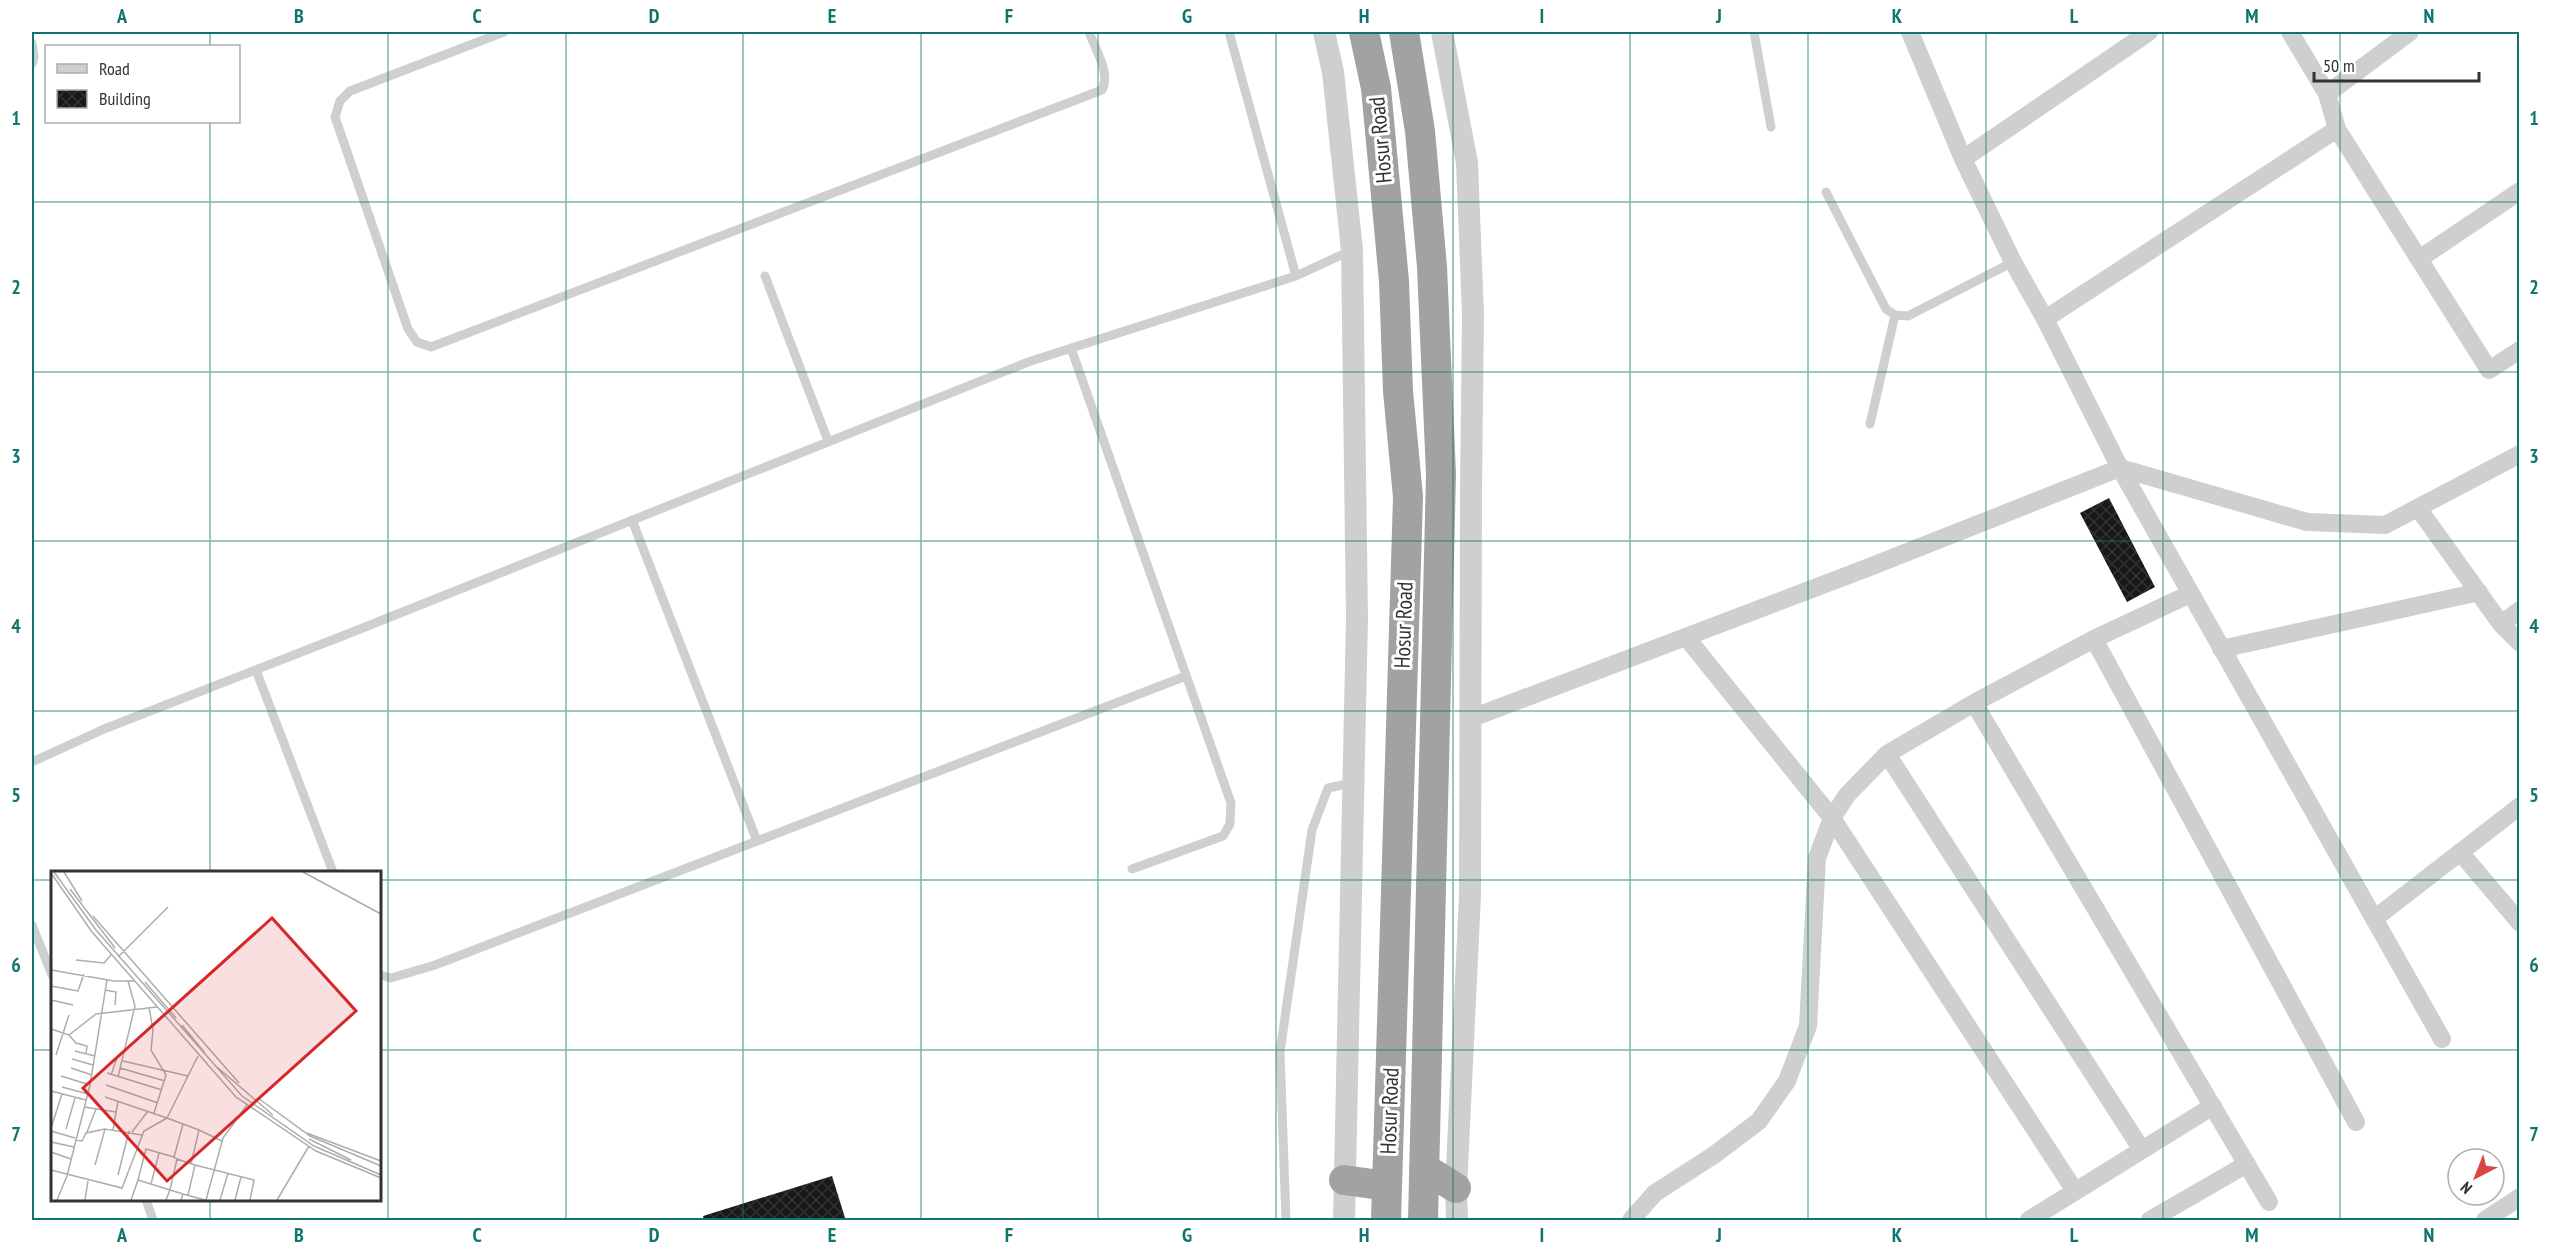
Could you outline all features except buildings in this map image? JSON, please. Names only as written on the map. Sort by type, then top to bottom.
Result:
[{"type":"highway","name":"Hosur Road","points":[[1364,32],[1376,88],[1394,281],[1398,391],[1408,497],[1386,1221]]},
{"type":"highway","name":"Hosur Road","points":[[1404,32],[1420,131],[1430,244],[1441,474],[1423,1221]]},
{"type":"highway","points":[[1424,1168],[1456,1188]]},
{"type":"highway","points":[[1344,1180],[1387,1186]]},
{"type":"street","points":[[1324,32],[1333,72],[1352,250],[1357,617],[1344,1221]]},
{"type":"street","points":[[1442,32],[1467,163],[1473,302],[1470,896],[1456,1188],[1457,1221]]},
{"type":"street","points":[[1910,32],[1963,159],[2013,262],[2045,319],[2120,468],[2442,1039]]},
{"type":"street","points":[[1963,159],[2149,32]]},
{"type":"street","points":[[2290,32],[2327,94],[2337,129],[2489,370],[2520,350]]},
{"type":"street","points":[[2327,94],[2410,32]]},
{"type":"street","points":[[2045,319],[2337,129]]},
{"type":"street","points":[[2419,259],[2520,191]]},
{"type":"street","points":[[1472,718],[1686,638],[2120,468],[2307,522],[2385,525],[2520,454]]},
{"type":"street","points":[[2418,508],[2501,624],[2520,643]]},
{"type":"street","points":[[2221,649],[2478,592]]},
{"type":"street","points":[[1631,1221],[1655,1193],[1714,1155],[1759,1121],[1787,1081],[1808,1026],[1817,858],[1832,818],[1847,795],[1887,754],[1974,703],[2094,639],[2190,594]]},
{"type":"street","points":[[2501,624],[2520,610]]},
{"type":"street","points":[[1686,638],[1832,818],[2075,1191]]},
{"type":"street","points":[[2094,639],[2356,1122]]},
{"type":"street","points":[[1974,703],[2270,1202]]},
{"type":"street","points":[[1887,754],[2142,1150]]},
{"type":"street","points":[[2374,919],[2520,806]]},
{"type":"street","points":[[2460,852],[2520,923]]},
{"type":"street","points":[[2029,1221],[2213,1106]]},
{"type":"street","points":[[2150,1221],[2247,1164]]},
{"type":"street","points":[[2485,1221],[2520,1197]]},
{"type":"lane","points":[[504,32],[350,91],[340,101],[335,117],[408,329],[417,342],[431,346],[1102,90],[1106,82],[1105,74],[1089,32]]},
{"type":"lane","points":[[1229,32],[1296,276]]},
{"type":"lane","points":[[1754,32],[1771,127]]},
{"type":"lane","points":[[32,43],[34,57],[32,64]]},
{"type":"lane","points":[[1826,192],[1886,309],[1895,315],[1908,315],[2013,262]]},
{"type":"lane","points":[[32,762],[104,729],[1028,362],[1296,276],[1352,250]]},
{"type":"lane","points":[[765,276],[828,441]]},
{"type":"lane","points":[[1870,424],[1895,315]]},
{"type":"lane","points":[[1071,348],[1231,804],[1230,824],[1223,836],[1132,869]]},
{"type":"lane","points":[[632,520],[757,841]]},
{"type":"lane","points":[[256,670],[332,871]]},
{"type":"lane","points":[[381,975],[391,978],[435,965],[1186,676]]},
{"type":"lane","points":[[1286,1221],[1280,1052],[1312,830],[1328,788],[1355,783]]},
{"type":"lane","points":[[32,925],[51,972]]},
{"type":"lane","points":[[146,1201],[153,1221]]}]
